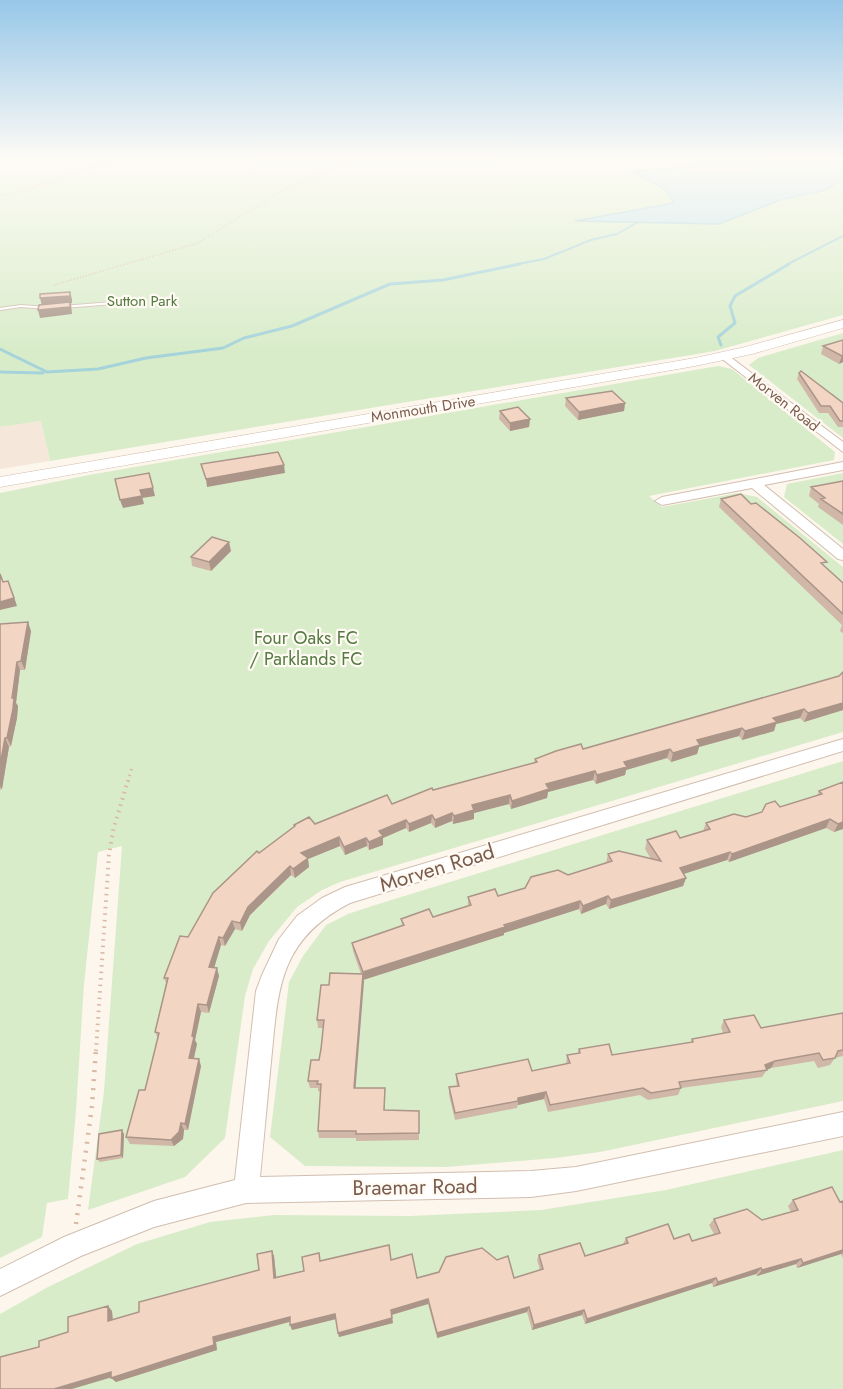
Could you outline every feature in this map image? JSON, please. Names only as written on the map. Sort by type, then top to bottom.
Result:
[{"type":"street","name":"Monmouth Drive","points":[[0,482],[725,356],[843,324]]},
{"type":"street","name":"Morven Road","points":[[725,356],[843,447]]},
{"type":"street","points":[[662,501],[843,466]]},
{"type":"street","points":[[754,483],[843,556]]},
{"type":"street","name":"Morven Road","points":[[246,1190],[267,991],[274,969],[288,944],[303,923],[323,906],[345,896],[843,745]]},
{"type":"street","name":"Braemar Road","points":[[0,1283],[73,1246],[154,1214],[246,1190],[531,1184],[576,1179],[843,1124]]},
{"type":"lane","points":[[0,309],[21,306],[40,309],[112,303]]},
{"type":"path","points":[[54,285],[198,243],[230,223]]},
{"type":"path","points":[[73,1246],[92,1106],[109,855],[113,831],[132,767]]},
{"type":"shaded area","points":[[41,421],[50,461],[0,469],[0,427]]},
{"type":"green space","name":"Sutton Park","points":[[0,223],[843,223],[843,315],[715,351],[50,461],[41,421],[0,427]]},
{"type":"green space","points":[[843,333],[843,438],[749,365],[758,358]]},
{"type":"green space","name":"Four Oaks FC / Parklands FC","points":[[718,366],[732,369],[835,452],[834,460],[649,496],[662,507],[738,493],[757,497],[843,567],[843,732],[340,882],[322,890],[297,907],[269,941],[253,969],[245,996],[225,1138],[185,1177],[88,1210],[104,1091],[122,846],[98,852],[84,984],[68,1199],[47,1203],[42,1237],[0,1258],[0,493],[89,475]]},
{"type":"green space","points":[[843,473],[843,544],[784,497],[787,484]]},
{"type":"green space","points":[[843,761],[843,1101],[600,1152],[446,1167],[305,1166],[270,1137],[289,982],[303,956],[326,925],[372,906]]},
{"type":"green space","points":[[843,1150],[843,1389],[0,1389],[0,1314],[48,1287],[137,1244],[210,1222],[274,1215],[410,1216],[541,1210],[666,1190]]},
{"type":"water","points":[[662,223],[722,223],[719,224]]},
{"type":"building","points":[[70,292],[70,296],[40,298],[40,294]]},
{"type":"building","points":[[70,302],[70,307],[38,310],[39,305]]},
{"type":"building","points":[[843,340],[843,356],[823,346]]},
{"type":"building","points":[[801,371],[843,403],[843,421],[840,421],[830,406],[821,406],[799,373]]},
{"type":"building","points":[[612,391],[625,403],[579,412],[566,398]]},
{"type":"building","points":[[518,407],[530,419],[510,423],[500,411]]},
{"type":"building","points":[[278,452],[284,465],[206,479],[201,464]]},
{"type":"building","points":[[149,473],[153,488],[140,490],[142,496],[120,500],[115,479]]},
{"type":"building","points":[[843,481],[843,514],[821,499],[825,498],[811,487]]},
{"type":"building","points":[[741,494],[751,504],[756,503],[827,562],[821,563],[843,583],[843,614],[721,499]]},
{"type":"building","points":[[212,537],[229,542],[209,562],[191,557]]},
{"type":"building","points":[[0,574],[3,582],[8,581],[14,598],[0,602]]},
{"type":"building","points":[[28,622],[21,661],[17,662],[12,698],[14,698],[13,709],[0,765],[0,624]]},
{"type":"building","points":[[843,672],[843,703],[808,713],[804,709],[773,718],[777,722],[745,731],[742,728],[697,740],[700,745],[673,753],[670,749],[624,762],[627,767],[597,775],[595,771],[546,784],[549,789],[512,801],[510,795],[472,805],[474,810],[454,816],[452,813],[435,820],[432,815],[409,824],[406,820],[379,831],[383,836],[369,842],[366,838],[344,847],[339,837],[301,853],[308,858],[293,869],[290,866],[248,907],[240,923],[232,921],[223,938],[219,937],[209,967],[217,968],[207,1005],[198,1004],[192,1036],[194,1037],[189,1058],[199,1059],[185,1124],[181,1123],[179,1132],[171,1140],[126,1137],[139,1090],[145,1090],[159,1033],[155,1032],[168,978],[164,978],[180,936],[188,937],[213,893],[257,851],[259,853],[294,825],[309,817],[315,824],[387,795],[392,804],[432,788],[433,790],[537,762],[535,759],[556,751],[581,744],[583,749],[839,676]]},
{"type":"building","points":[[843,782],[843,822],[838,824],[830,819],[732,854],[730,852],[680,868],[686,878],[611,900],[608,896],[583,906],[580,901],[363,972],[352,943],[404,925],[401,919],[429,909],[433,917],[471,905],[468,897],[495,889],[498,896],[525,888],[531,877],[558,870],[568,875],[612,861],[608,854],[619,851],[661,861],[647,840],[676,831],[680,838],[710,829],[706,823],[734,814],[746,817],[762,812],[766,804],[775,801],[780,807],[822,794],[819,791]]},
{"type":"building","points":[[330,973],[363,974],[354,1088],[385,1088],[384,1110],[419,1111],[419,1133],[356,1134],[356,1131],[318,1131],[321,1084],[317,1084],[318,1081],[308,1081],[311,1060],[319,1060],[324,1020],[317,1020],[321,985],[329,985]]},
{"type":"building","points":[[843,1013],[843,1050],[838,1051],[835,1058],[823,1060],[819,1053],[775,1061],[765,1065],[767,1070],[679,1082],[681,1088],[651,1093],[643,1088],[550,1105],[546,1092],[518,1098],[518,1101],[455,1113],[449,1087],[459,1086],[456,1074],[528,1059],[532,1071],[570,1063],[567,1055],[580,1053],[579,1049],[609,1044],[612,1055],[693,1042],[692,1039],[730,1032],[724,1020],[754,1015],[761,1028]]},
{"type":"building","points":[[122,1130],[121,1155],[97,1159],[99,1134]]},
{"type":"building","points":[[832,1187],[840,1202],[843,1201],[843,1250],[803,1263],[801,1259],[762,1270],[761,1268],[718,1282],[716,1278],[587,1319],[584,1310],[534,1325],[529,1307],[437,1333],[428,1299],[391,1310],[392,1318],[338,1333],[335,1314],[290,1325],[290,1317],[213,1337],[214,1345],[111,1378],[111,1372],[54,1389],[0,1389],[0,1357],[39,1347],[39,1341],[68,1332],[68,1317],[108,1306],[108,1321],[139,1312],[139,1302],[259,1270],[257,1254],[272,1251],[274,1278],[304,1271],[302,1257],[319,1253],[320,1261],[389,1245],[391,1260],[412,1254],[417,1278],[439,1272],[446,1257],[482,1248],[497,1260],[508,1256],[514,1278],[543,1269],[539,1255],[580,1243],[585,1256],[628,1243],[626,1238],[668,1224],[674,1239],[689,1234],[692,1241],[720,1233],[714,1219],[747,1209],[762,1220],[798,1210],[793,1200]]},
{"type":"waterway","points":[[513,265],[544,259],[591,240],[617,234],[637,223]]},
{"type":"waterway","points":[[786,265],[843,236]]},
{"type":"waterway","points":[[0,349],[47,372],[98,369],[146,358],[223,348],[244,338],[292,326],[390,284],[443,280],[520,264]]},
{"type":"waterway","points":[[721,345],[718,337],[735,323],[730,306],[735,296],[789,264]]},
{"type":"waterway","points":[[0,372],[43,373]]}]
